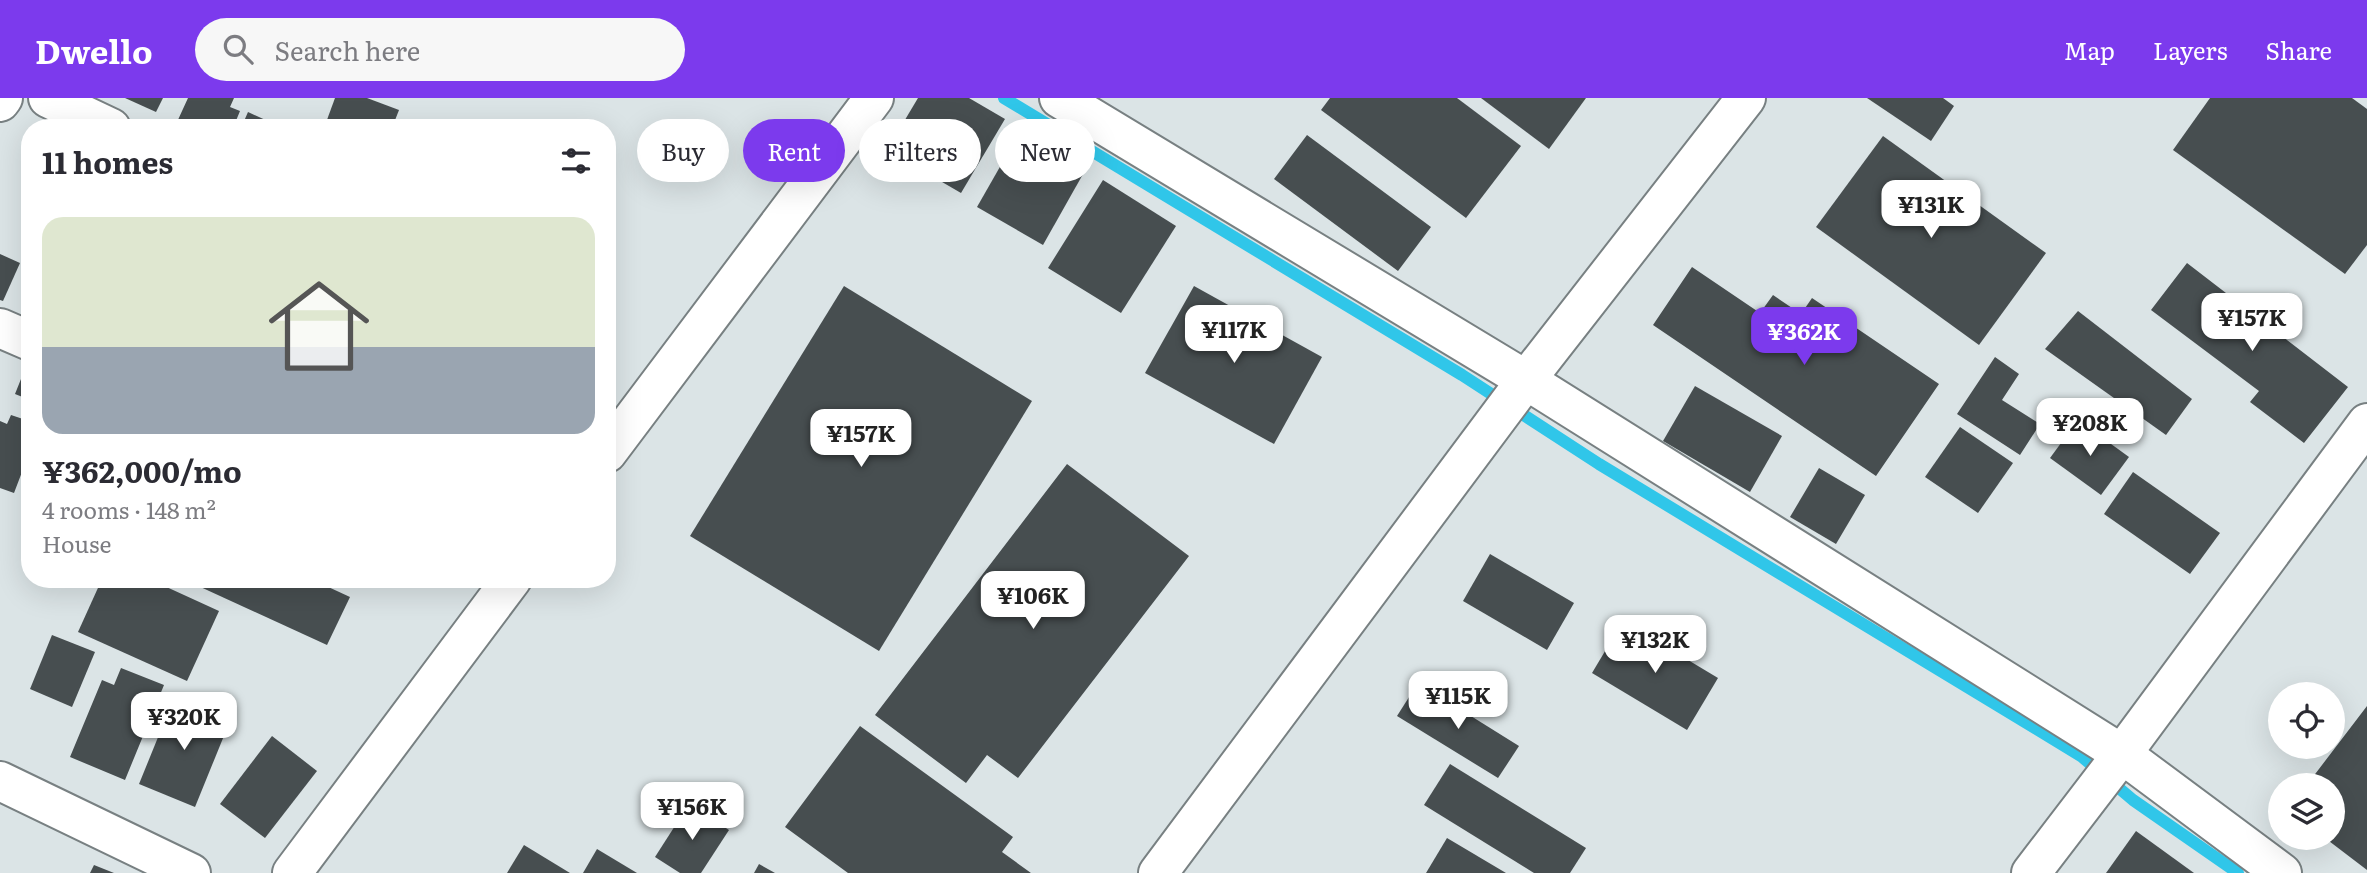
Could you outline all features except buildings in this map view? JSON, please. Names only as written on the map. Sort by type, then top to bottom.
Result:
[{"type":"street","points":[[48,98],[92,119]]},
{"type":"street","points":[[616,441],[874,98]]},
{"type":"street","points":[[1059,98],[1526,380],[2119,758],[2282,873]]},
{"type":"street","points":[[1158,873],[1526,380],[1746,98]]},
{"type":"street","points":[[0,328],[21,337]]},
{"type":"street","points":[[2031,873],[2367,423]]},
{"type":"street","points":[[292,873],[505,588]]},
{"type":"street","points":[[0,781],[191,873]]},
{"type":"waterway","points":[[1004,98],[1462,375],[1599,464],[2081,756],[2133,800],[2238,873]]}]
